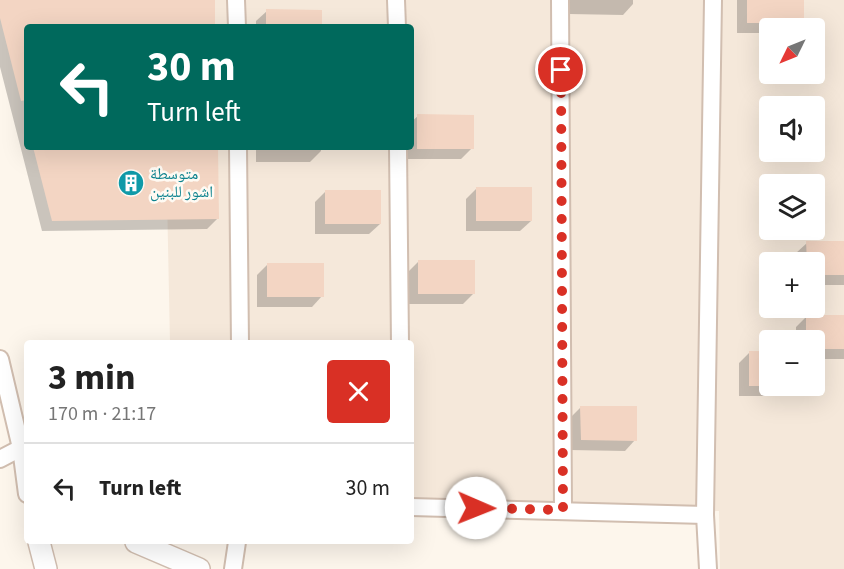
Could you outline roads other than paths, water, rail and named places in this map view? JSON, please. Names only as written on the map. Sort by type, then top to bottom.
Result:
[{"type":"street","points":[[236,0],[237,24]]},
{"type":"street","points":[[396,0],[397,24]]},
{"type":"street","points":[[560,0],[563,510]]},
{"type":"street","points":[[708,569],[705,515],[713,0]]},
{"type":"street","points":[[238,150],[240,340]]},
{"type":"street","points":[[398,150],[400,340]]},
{"type":"street","points":[[0,359],[21,448],[24,471]]},
{"type":"street","points":[[0,459],[21,448]]},
{"type":"street","points":[[414,507],[705,515]]},
{"type":"street","points":[[40,544],[46,569]]},
{"type":"street","points":[[141,544],[199,569]]},
{"type":"street","points":[[233,569],[237,544]]},
{"type":"place","name":"متوسطة اشور للبنين","points":[[131,183]]}]
